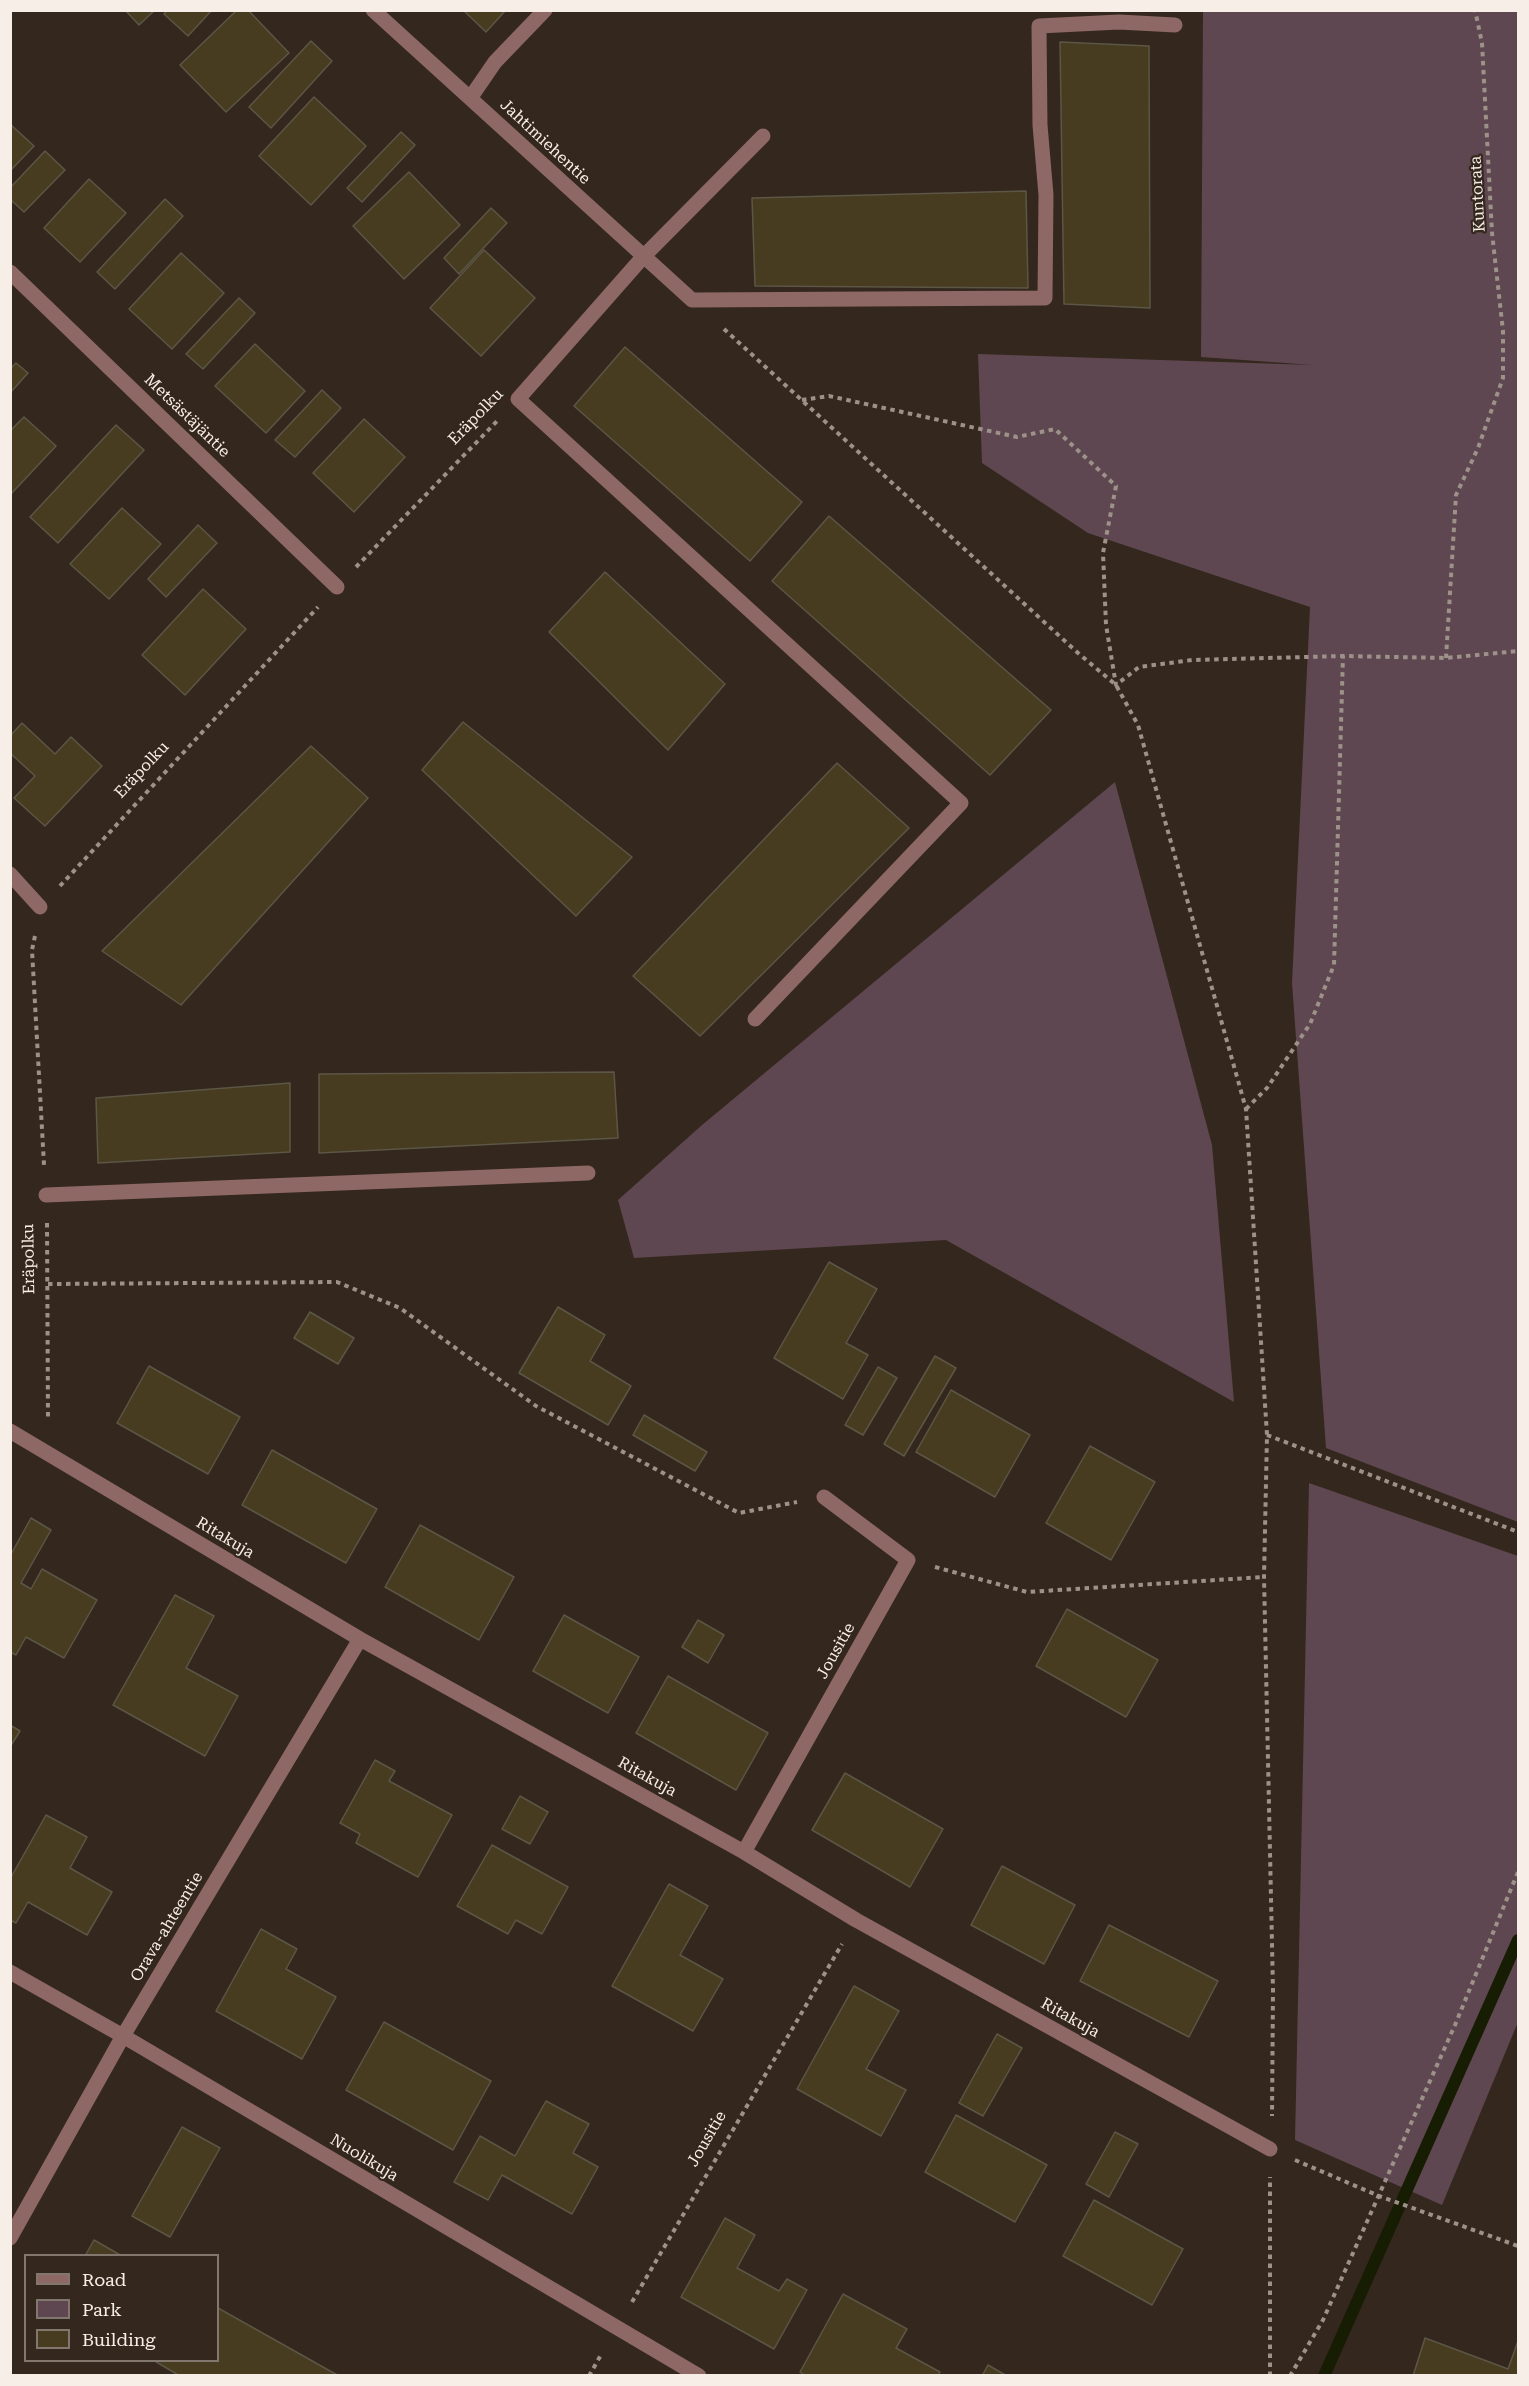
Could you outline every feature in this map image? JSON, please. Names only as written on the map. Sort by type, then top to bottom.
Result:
[{"type":"street","name":"Jahtimiehentie","points":[[373,10],[692,300]]},
{"type":"street","points":[[471,97],[495,62],[546,10]]},
{"type":"street","points":[[692,300],[1045,298],[1046,195],[1040,125],[1039,26],[1119,22],[1175,25]]},
{"type":"street","name":"Eräpolku","points":[[518,399],[643,257],[764,136]]},
{"type":"street","name":"Metsästäjäntie","points":[[10,273],[337,587]]},
{"type":"street","points":[[518,399],[961,803],[755,1019]]},
{"type":"street","points":[[10,874],[40,907]]},
{"type":"street","points":[[46,1196],[588,1173]]},
{"type":"street","name":"Ritakuja","points":[[10,1431],[360,1639],[744,1852],[856,1920],[1270,2149]]},
{"type":"street","points":[[824,1497],[908,1560]]},
{"type":"street","name":"Jousitie","points":[[744,1852],[908,1560]]},
{"type":"street","name":"Orava-ahteentie","points":[[10,2238],[123,2036],[360,1639]]},
{"type":"street","name":"Nuolikuja","points":[[10,1972],[123,2036],[699,2376]]},
{"type":"path","name":"Kuntorata","points":[[1446,658],[1456,495],[1478,448],[1503,378],[1503,331],[1492,233],[1482,43],[1475,10]]},
{"type":"path","points":[[692,300],[1069,646],[1116,685]]},
{"type":"path","points":[[802,400],[829,396],[1017,437],[1055,429],[1116,486],[1103,553],[1106,626],[1116,685],[1138,725],[1246,1109],[1267,1435],[1264,1577],[1273,1990],[1270,2376]]},
{"type":"path","name":"Eräpolku","points":[[48,1453],[46,1196],[32,950],[40,907],[337,587],[518,399]]},
{"type":"path","points":[[1116,685],[1139,668],[1192,660],[1343,656],[1446,658],[1518,651]]},
{"type":"path","points":[[1246,1109],[1267,1088],[1310,1024],[1334,965],[1343,656]]},
{"type":"path","points":[[48,1284],[338,1282],[400,1308],[536,1406],[739,1514],[824,1497]]},
{"type":"path","points":[[1267,1435],[1518,1533]]},
{"type":"path","points":[[908,1560],[1027,1592],[1264,1577]]},
{"type":"path","points":[[1290,2376],[1323,2319],[1379,2196],[1455,2025],[1518,1872]]},
{"type":"path","name":"Jousitie","points":[[589,2376],[856,1920]]},
{"type":"path","points":[[1270,2149],[1379,2196],[1518,2246]]},
{"type":"green space","points":[[1203,11],[1518,11],[1518,1522],[1326,1448],[1292,983],[1310,607],[1088,533],[982,463],[978,354],[1313,365],[1201,357]]},
{"type":"green space","points":[[1115,782],[1212,1145],[1234,1402],[946,1240],[634,1258],[618,1200],[702,1125]]},
{"type":"green space","points":[[1309,1483],[1518,1556],[1518,2022],[1442,2205],[1295,2140]]},
{"type":"building","points":[[125,10],[155,10],[139,25]]},
{"type":"building","points":[[167,10],[212,10],[188,36],[164,14]]},
{"type":"building","points":[[237,10],[248,10],[289,53],[226,112],[180,65]]},
{"type":"building","points":[[463,10],[506,10],[486,32]]},
{"type":"building","points":[[311,41],[332,61],[271,128],[249,107]]},
{"type":"building","points":[[1060,42],[1149,46],[1150,308],[1064,304]]},
{"type":"building","points":[[314,97],[366,146],[311,205],[259,156]]},
{"type":"building","points":[[10,124],[34,146],[10,171]]},
{"type":"building","points":[[401,132],[415,145],[362,202],[347,188]]},
{"type":"building","points":[[45,151],[65,170],[24,212],[10,199],[10,188]]},
{"type":"building","points":[[409,172],[460,225],[404,279],[353,226]]},
{"type":"building","points":[[89,179],[126,213],[80,262],[44,228]]},
{"type":"building","points":[[1026,191],[1028,288],[755,286],[752,198]]},
{"type":"building","points":[[165,199],[183,216],[115,289],[97,272]]},
{"type":"building","points":[[491,208],[507,223],[459,274],[444,258]]},
{"type":"building","points":[[484,250],[535,298],[481,356],[430,308]]},
{"type":"building","points":[[181,253],[224,293],[172,349],[129,309]]},
{"type":"building","points":[[239,298],[255,313],[203,369],[186,354]]},
{"type":"building","points":[[255,344],[305,391],[266,433],[215,386]]},
{"type":"building","points":[[625,347],[802,502],[750,561],[574,406]]},
{"type":"building","points":[[16,363],[28,373],[10,393],[10,369]]},
{"type":"building","points":[[322,390],[341,408],[295,457],[275,440]]},
{"type":"building","points":[[24,417],[56,446],[10,495],[10,431]]},
{"type":"building","points":[[364,419],[405,457],[354,512],[313,473]]},
{"type":"building","points":[[116,425],[144,450],[58,543],[30,517]]},
{"type":"building","points":[[122,508],[161,544],[109,599],[70,564]]},
{"type":"building","points":[[829,516],[1051,710],[990,775],[772,581]]},
{"type":"building","points":[[198,525],[217,543],[166,597],[148,579]]},
{"type":"building","points":[[605,572],[725,684],[668,750],[549,632]]},
{"type":"building","points":[[203,589],[246,629],[185,695],[142,655]]},
{"type":"building","points":[[463,722],[632,857],[576,916],[422,770]]},
{"type":"building","points":[[22,723],[55,754],[71,737],[102,766],[45,826],[14,798],[35,776],[10,753],[10,736]]},
{"type":"building","points":[[311,746],[368,798],[181,1005],[102,951]]},
{"type":"building","points":[[837,763],[909,828],[700,1036],[633,976]]},
{"type":"building","points":[[614,1072],[618,1138],[319,1153],[319,1074]]},
{"type":"building","points":[[290,1083],[290,1152],[98,1163],[96,1098]]},
{"type":"building","points":[[829,1262],[877,1289],[846,1343],[868,1355],[843,1399],[774,1358]]},
{"type":"building","points":[[558,1307],[605,1335],[590,1361],[631,1386],[608,1425],[519,1373]]},
{"type":"building","points":[[310,1312],[354,1338],[338,1364],[294,1338]]},
{"type":"building","points":[[935,1356],[956,1368],[904,1456],[884,1444]]},
{"type":"building","points":[[149,1366],[240,1417],[208,1474],[117,1423]]},
{"type":"building","points":[[878,1367],[897,1378],[863,1435],[845,1425]]},
{"type":"building","points":[[951,1390],[1030,1435],[995,1497],[916,1452]]},
{"type":"building","points":[[644,1415],[707,1452],[695,1471],[633,1435]]},
{"type":"building","points":[[1090,1446],[1155,1482],[1111,1560],[1046,1523]]},
{"type":"building","points":[[272,1450],[377,1509],[346,1563],[242,1505]]},
{"type":"building","points":[[31,1518],[51,1530],[21,1583],[31,1589],[42,1569],[97,1600],[64,1658],[26,1637],[16,1655],[10,1652],[10,1556]]},
{"type":"building","points":[[420,1525],[514,1577],[479,1640],[385,1587]]},
{"type":"building","points":[[175,1595],[214,1616],[186,1668],[238,1696],[205,1756],[113,1705]]},
{"type":"building","points":[[1067,1609],[1158,1660],[1126,1717],[1036,1666]]},
{"type":"building","points":[[564,1615],[639,1657],[608,1713],[533,1671]]},
{"type":"building","points":[[698,1620],[724,1635],[708,1663],[682,1647]]},
{"type":"building","points":[[668,1676],[768,1733],[736,1790],[636,1733]]},
{"type":"building","points":[[10,1725],[20,1731],[10,1747]]},
{"type":"building","points":[[375,1760],[395,1771],[389,1781],[452,1815],[418,1877],[356,1843],[360,1834],[340,1823]]},
{"type":"building","points":[[845,1773],[943,1829],[910,1887],[812,1830]]},
{"type":"building","points":[[520,1796],[548,1812],[530,1844],[502,1829]]},
{"type":"building","points":[[46,1815],[87,1837],[70,1868],[112,1892],[87,1935],[28,1902],[16,1923],[10,1920],[10,1879]]},
{"type":"building","points":[[492,1845],[568,1887],[542,1934],[516,1920],[508,1934],[457,1906]]},
{"type":"building","points":[[1002,1866],[1075,1905],[1044,1964],[971,1925]]},
{"type":"building","points":[[669,1884],[708,1906],[680,1955],[723,1979],[693,2031],[612,1986]]},
{"type":"building","points":[[1109,1925],[1218,1981],[1189,2037],[1080,1981]]},
{"type":"building","points":[[261,1929],[297,1949],[286,1969],[336,1997],[302,2059],[216,2011]]},
{"type":"building","points":[[854,1986],[899,2011],[866,2069],[906,2090],[881,2136],[797,2089]]},
{"type":"building","points":[[384,2022],[491,2081],[453,2150],[346,2090]]},
{"type":"building","points":[[997,2034],[1022,2048],[983,2116],[959,2103]]},
{"type":"building","points":[[546,2101],[589,2124],[573,2153],[598,2167],[572,2214],[502,2175],[488,2200],[454,2182],[480,2136],[515,2156]]},
{"type":"building","points":[[956,2115],[1047,2165],[1015,2222],[925,2172]]},
{"type":"building","points":[[182,2127],[220,2148],[170,2237],[132,2216]]},
{"type":"building","points":[[1115,2132],[1138,2144],[1109,2197],[1086,2184]]},
{"type":"building","points":[[1094,2200],[1183,2249],[1152,2305],[1063,2256]]},
{"type":"building","points":[[725,2218],[755,2235],[737,2268],[779,2291],[787,2279],[807,2290],[774,2349],[681,2297]]},
{"type":"building","points":[[94,2240],[118,2254],[86,2254]]},
{"type":"building","points":[[843,2294],[907,2329],[896,2348],[940,2372],[938,2376],[806,2376],[800,2372]]},
{"type":"building","points":[[219,2309],[339,2376],[180,2376],[156,2362],[219,2362]]},
{"type":"building","points":[[1425,2338],[1508,2369],[1518,2341],[1518,2376],[1413,2376]]},
{"type":"building","points":[[988,2365],[1007,2376],[982,2376]]},
{"type":"waterway","points":[[1324,2376],[1518,1940]]}]
